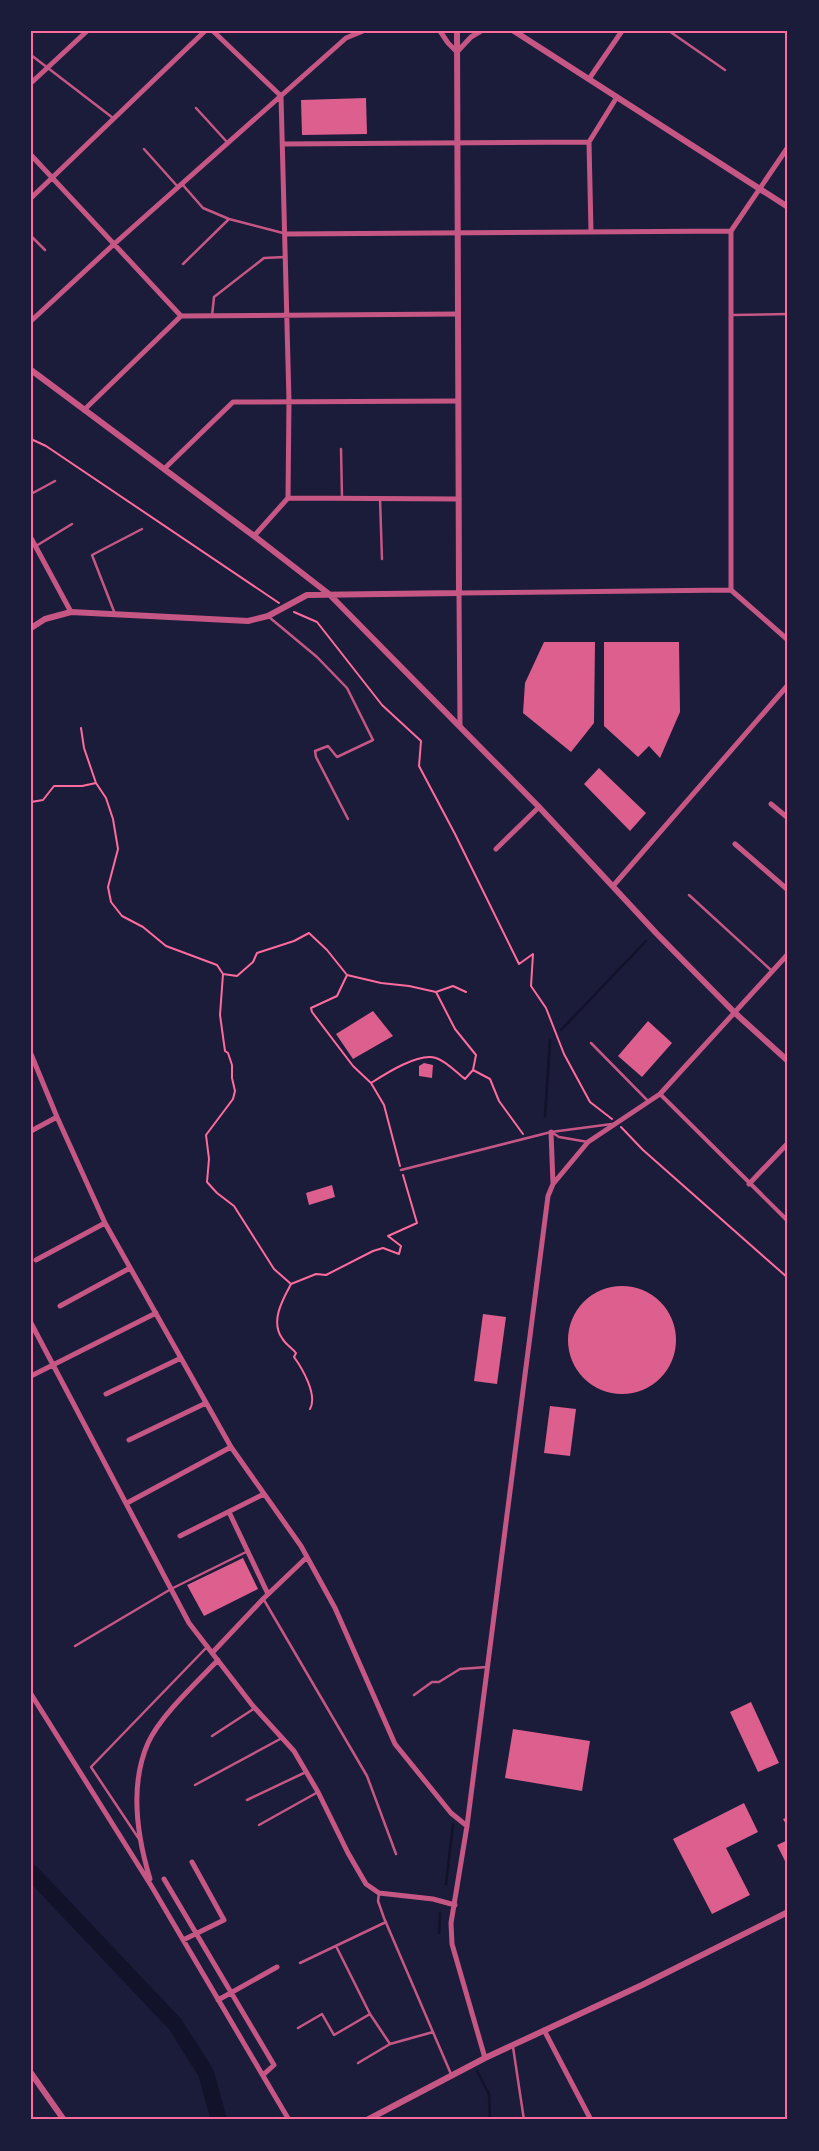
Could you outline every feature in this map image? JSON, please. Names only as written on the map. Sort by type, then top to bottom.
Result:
[{"type":"street","points":[[31,83],[87,31]]},
{"type":"street","points":[[31,198],[205,31]]},
{"type":"street","points":[[213,31],[281,96],[288,316],[288,498],[254,536]]},
{"type":"street","points":[[31,321],[113,245],[346,38],[363,31]]},
{"type":"street","points":[[442,31],[448,44],[457,52]]},
{"type":"street","points":[[457,31],[460,726]]},
{"type":"street","points":[[457,52],[471,37],[480,31]]},
{"type":"street","points":[[514,31],[788,207]]},
{"type":"street","points":[[589,78],[622,31]]},
{"type":"street","points":[[591,232],[589,142],[617,97]]},
{"type":"street","points":[[283,144],[589,142]]},
{"type":"street","points":[[731,590],[731,231],[788,147]]},
{"type":"street","points":[[31,155],[181,316]]},
{"type":"street","points":[[286,234],[731,231]]},
{"type":"street","points":[[84,410],[181,316],[458,314]]},
{"type":"street","points":[[31,370],[164,468],[329,594],[539,807],[735,1013],[788,1061]]},
{"type":"street","points":[[164,468],[233,402],[458,401]]},
{"type":"street","points":[[288,498],[459,499]]},
{"type":"street","points":[[31,538],[71,612]]},
{"type":"street","points":[[32,625],[45,619],[71,612],[248,621],[268,616],[306,595],[731,590],[788,640]]},
{"type":"street","points":[[613,886],[788,685]]},
{"type":"street","points":[[771,804],[788,818]]},
{"type":"street","points":[[496,849],[539,807]]},
{"type":"street","points":[[735,844],[788,890]]},
{"type":"street","points":[[485,2058],[452,1944],[451,1923],[466,1826],[548,1196],[553,1184],[588,1142],[660,1094],[788,954]]},
{"type":"street","points":[[31,1054],[34,1070],[105,1223],[231,1447],[300,1546],[335,1608],[395,1744],[451,1813],[466,1826]]},
{"type":"street","points":[[660,1094],[749,1184],[788,1220]]},
{"type":"street","points":[[31,1131],[57,1117]]},
{"type":"street","points":[[552,1132],[553,1184]]},
{"type":"street","points":[[749,1184],[788,1143]]},
{"type":"street","points":[[36,1260],[105,1223]]},
{"type":"street","points":[[60,1306],[130,1268]]},
{"type":"street","points":[[31,1376],[156,1313]]},
{"type":"street","points":[[31,1323],[189,1623],[255,1708],[294,1751],[318,1792],[348,1853],[366,1884],[379,1893],[433,1899],[455,1905]]},
{"type":"street","points":[[106,1394],[181,1358]]},
{"type":"street","points":[[129,1440],[206,1403]]},
{"type":"street","points":[[127,1503],[231,1447]]},
{"type":"street","points":[[180,1536],[264,1494]]},
{"type":"street","points":[[229,1512],[268,1594]]},
{"type":"street","points":[[212,1653],[263,1598],[306,1558]]},
{"type":"street","points":[[152,1887],[137,1825],[139,1774],[153,1734],[184,1695],[218,1660]]},
{"type":"street","points":[[31,1694],[152,1887],[289,2120]]},
{"type":"street","points":[[183,1940],[224,1920],[192,1862]]},
{"type":"street","points":[[164,1879],[274,2065],[263,2076]]},
{"type":"street","points":[[369,2119],[513,2044],[642,1985],[788,1912]]},
{"type":"street","points":[[218,2000],[277,1967]]},
{"type":"street","points":[[544,2030],[591,2120]]},
{"type":"street","points":[[31,2073],[64,2120]]},
{"type":"lane","points":[[669,31],[725,70]]},
{"type":"lane","points":[[31,55],[114,119]]},
{"type":"lane","points":[[196,108],[228,143]]},
{"type":"lane","points":[[144,149],[203,208],[229,219],[286,234]]},
{"type":"lane","points":[[183,264],[229,219]]},
{"type":"lane","points":[[31,236],[45,250]]},
{"type":"lane","points":[[212,316],[214,297],[264,258],[286,257]]},
{"type":"lane","points":[[731,315],[788,314]]},
{"type":"lane","points":[[341,449],[342,499]]},
{"type":"lane","points":[[31,494],[55,481]]},
{"type":"lane","points":[[380,499],[382,559]]},
{"type":"lane","points":[[36,546],[72,524]]},
{"type":"lane","points":[[116,615],[92,556],[142,529]]},
{"type":"lane","points":[[268,616],[317,657],[347,688],[373,740],[337,758],[328,746],[315,751],[316,757],[348,819]]},
{"type":"lane","points":[[689,895],[772,971]]},
{"type":"lane","points":[[592,1043],[648,1101]]},
{"type":"lane","points":[[401,1170],[552,1132],[617,1123]]},
{"type":"lane","points":[[552,1132],[559,1137],[588,1142]]},
{"type":"lane","points":[[75,1646],[171,1588],[248,1551]]},
{"type":"lane","points":[[263,1598],[367,1776],[396,1854]]},
{"type":"lane","points":[[140,1841],[91,1767],[207,1647]]},
{"type":"lane","points":[[414,1695],[432,1682],[439,1682],[460,1669],[487,1667]]},
{"type":"lane","points":[[212,1736],[255,1708]]},
{"type":"lane","points":[[195,1785],[282,1738]]},
{"type":"lane","points":[[247,1800],[306,1772]]},
{"type":"lane","points":[[259,1825],[318,1792]]},
{"type":"lane","points":[[379,1893],[378,1901],[386,1922],[451,2076]]},
{"type":"lane","points":[[300,1964],[386,1922]]},
{"type":"lane","points":[[336,1946],[370,2014],[390,2044]]},
{"type":"lane","points":[[298,2028],[322,2014],[334,2035],[370,2014]]},
{"type":"lane","points":[[358,2064],[390,2044],[433,2032]]},
{"type":"lane","points":[[513,2044],[524,2120]]},
{"type":"path","points":[[31,438],[46,446],[242,578]]},
{"type":"path","points":[[317,622],[382,705],[421,741],[418,766],[455,834],[519,964],[533,954],[531,986],[546,1008],[564,1054],[590,1102],[617,1123],[643,1150],[788,1278]]},
{"type":"path","points":[[81,728],[84,748],[96,783],[106,798],[113,819],[118,849],[108,887],[111,902],[122,916],[143,927],[166,946],[218,965],[223,974],[220,1015],[225,1051],[228,1053],[232,1064],[232,1078],[235,1091],[233,1099],[206,1135],[209,1159],[207,1182],[216,1193],[234,1206],[274,1269],[291,1284]]},
{"type":"path","points":[[31,802],[43,800],[54,786],[68,787],[96,783]]},
{"type":"path","points":[[223,974],[237,976],[253,962],[257,953],[294,941],[309,933],[328,950],[347,975],[436,992],[453,986],[466,992]]},
{"type":"path","points":[[310,1409],[312,1406],[311,1395],[305,1372],[294,1356],[296,1353],[281,1337],[278,1322],[279,1308],[291,1284],[316,1274],[326,1275],[373,1251],[383,1248],[399,1254],[401,1246],[388,1236],[417,1223],[384,1105],[371,1083],[342,1052],[312,1012],[311,1008],[337,996],[347,975]]},
{"type":"path","points":[[371,1083],[400,1065],[429,1058],[437,1058],[465,1079],[473,1070],[476,1055],[455,1029],[436,992]]},
{"type":"path","points":[[473,1070],[490,1079],[499,1101],[526,1138]]},
{"type":"building","points":[[366,98],[367,134],[302,135],[301,100]]},
{"type":"building","points":[[544,642],[595,642],[594,723],[571,752],[523,713],[525,683]]},
{"type":"building","points":[[604,642],[679,642],[680,712],[660,758],[649,746],[638,757],[604,726]]},
{"type":"building","points":[[599,768],[646,813],[630,831],[584,784]]},
{"type":"building","points":[[373,1011],[393,1036],[353,1059],[336,1034]]},
{"type":"building","points":[[648,1021],[672,1043],[642,1077],[618,1056]]},
{"type":"building","points":[[424,1063],[433,1065],[432,1078],[419,1076],[419,1066]]},
{"type":"building","points":[[332,1185],[335,1197],[309,1205],[306,1193]]},
{"type":"building","points":[[622,1286],[643,1290],[660,1302],[672,1319],[676,1340],[672,1361],[660,1378],[643,1390],[622,1394],[601,1390],[584,1378],[572,1361],[568,1340],[572,1319],[584,1302],[601,1290]]},
{"type":"building","points":[[483,1314],[506,1317],[497,1384],[474,1381]]},
{"type":"building","points":[[550,1406],[576,1409],[570,1456],[544,1453]]},
{"type":"building","points":[[243,1558],[258,1589],[204,1616],[187,1585]]},
{"type":"building","points":[[751,1702],[779,1763],[758,1772],[730,1712]]},
{"type":"building","points":[[513,1729],[590,1741],[582,1791],[505,1778]]},
{"type":"building","points":[[744,1803],[758,1832],[726,1848],[750,1895],[712,1914],[673,1839]]},
{"type":"building","points":[[788,1817],[788,1828],[783,1819]]},
{"type":"building","points":[[788,1840],[788,1859],[785,1861],[777,1845]]},
{"type":"waterway","points":[[561,1030],[646,941]]},
{"type":"waterway","points":[[545,1116],[550,1040]]},
{"type":"waterway","points":[[446,1884],[453,1824]]},
{"type":"waterway","points":[[31,1872],[175,2024],[206,2073],[219,2120]]},
{"type":"waterway","points":[[439,1933],[440,1913]]},
{"type":"waterway","points":[[477,2071],[489,2094],[490,2120]]}]
